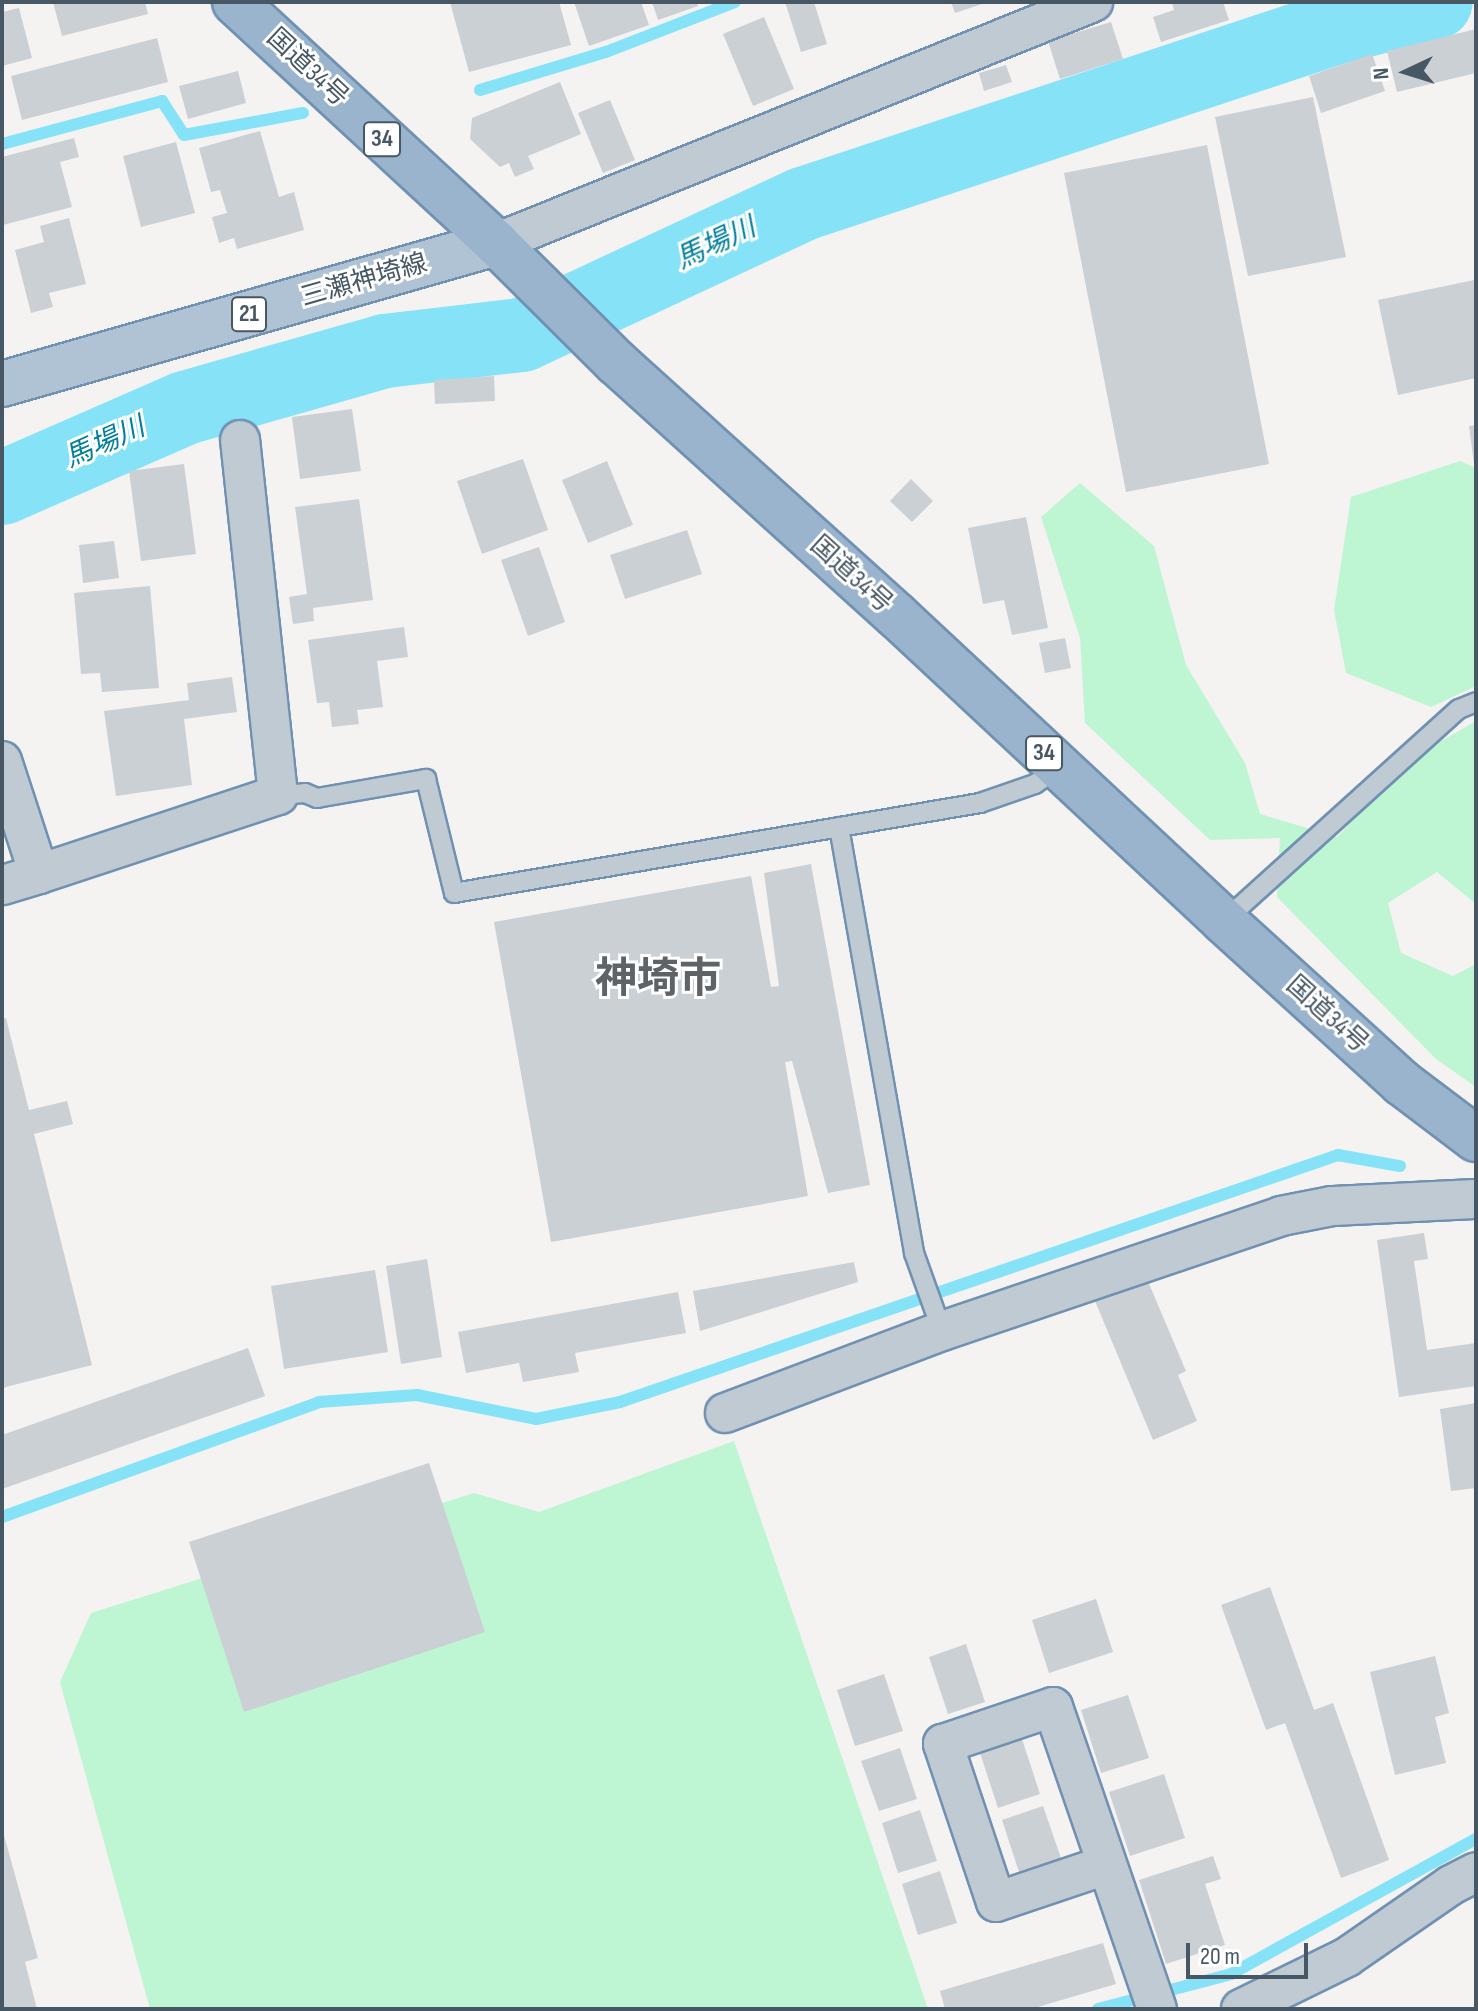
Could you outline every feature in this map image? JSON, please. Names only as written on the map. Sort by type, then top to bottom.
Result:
[{"type":"highway","name":"国道34号","points":[[235,2],[496,243],[527,278],[617,363],[1224,921],[1402,1083],[1476,1139]]},
{"type":"main road","name":"三瀬神埼線","points":[[2,384],[496,243]]},
{"type":"street","points":[[496,243],[1093,2]]},
{"type":"street","points":[[2,885],[278,795],[240,440]]},
{"type":"street","points":[[2,761],[39,874]]},
{"type":"street","points":[[725,1413],[942,1331],[1281,1216],[1332,1206],[1476,1199]]},
{"type":"street","points":[[1106,1865],[996,1902],[943,1744],[1053,1707],[1152,1994]]},
{"type":"street","points":[[1241,2009],[1347,1957],[1451,1885],[1476,1872]]},
{"type":"lane","points":[[1224,921],[1459,709],[1476,702]]},
{"type":"lane","points":[[278,795],[305,793],[317,798],[426,779],[454,893],[980,803],[1035,784],[1059,767]]},
{"type":"lane","points":[[839,827],[914,1253],[942,1331]]},
{"type":"green space","points":[[1460,461],[1476,468],[1476,686],[1431,707],[1346,673],[1334,610],[1351,497]]},
{"type":"green space","points":[[1080,483],[1154,546],[1186,665],[1245,763],[1260,814],[1337,837],[1412,758],[1476,721],[1476,904],[1437,872],[1388,903],[1401,953],[1453,976],[1476,964],[1476,1087],[1436,1059],[1277,897],[1280,838],[1210,840],[1085,723],[1080,638],[1041,517]]},
{"type":"green space","points":[[734,1441],[928,2009],[150,2009],[60,1682],[91,1613],[474,1493],[539,1512]]},
{"type":"building","points":[[53,2],[145,2],[148,14],[62,36]]},
{"type":"building","points":[[450,2],[559,2],[571,45],[469,72]]},
{"type":"building","points":[[574,2],[641,2],[649,25],[589,46]]},
{"type":"building","points":[[652,2],[697,2],[698,6],[658,20]]},
{"type":"building","points":[[785,2],[814,2],[827,44],[801,52]]},
{"type":"building","points":[[951,2],[985,2],[985,3],[955,13]]},
{"type":"building","points":[[1172,2],[1223,2],[1229,20],[1161,42],[1153,17],[1174,10]]},
{"type":"building","points":[[19,8],[32,58],[2,66],[2,12]]},
{"type":"building","points":[[764,17],[794,89],[753,106],[723,34]]},
{"type":"building","points":[[1111,22],[1123,59],[1060,79],[1048,41]]},
{"type":"building","points":[[1476,29],[1476,73],[1397,92],[1387,51]]},
{"type":"building","points":[[157,38],[168,82],[22,120],[11,76]]},
{"type":"building","points":[[1372,54],[1385,91],[1321,113],[1309,76]]},
{"type":"building","points":[[1006,65],[1012,82],[984,91],[979,73]]},
{"type":"building","points":[[238,71],[246,103],[188,119],[179,86]]},
{"type":"building","points":[[560,82],[581,134],[528,156],[534,169],[515,177],[509,163],[500,167],[470,139],[472,118]]},
{"type":"building","points":[[1313,97],[1346,257],[1248,276],[1215,117]]},
{"type":"building","points":[[610,100],[635,160],[603,173],[578,113]]},
{"type":"building","points":[[260,131],[279,197],[294,192],[304,230],[237,249],[234,238],[219,243],[212,217],[227,213],[220,190],[211,192],[199,148]]},
{"type":"building","points":[[74,138],[79,157],[60,162],[72,207],[3,225],[2,157]]},
{"type":"building","points":[[176,142],[195,213],[141,227],[123,156]]},
{"type":"building","points":[[1207,145],[1269,464],[1126,492],[1064,173]]},
{"type":"building","points":[[69,218],[86,284],[49,293],[53,307],[31,313],[15,250],[44,242],[40,226]]},
{"type":"building","points":[[1474,280],[1476,378],[1398,395],[1378,300]]},
{"type":"building","points":[[494,376],[495,401],[435,404],[434,380]]},
{"type":"building","points":[[352,409],[361,471],[300,479],[292,417]]},
{"type":"building","points":[[1476,425],[1476,463],[1474,464],[1469,426]]},
{"type":"building","points":[[523,459],[548,530],[482,554],[457,481]]},
{"type":"building","points":[[607,461],[633,525],[588,543],[562,480]]},
{"type":"building","points":[[184,464],[196,554],[141,561],[129,471]]},
{"type":"building","points":[[911,479],[933,501],[912,522],[890,501]]},
{"type":"building","points":[[359,499],[373,600],[313,608],[314,621],[293,624],[289,597],[307,594],[295,507]]},
{"type":"building","points":[[1026,517],[1048,628],[1012,635],[1004,600],[983,604],[968,528]]},
{"type":"building","points":[[687,530],[702,574],[625,599],[610,555]]},
{"type":"building","points":[[114,541],[119,578],[83,583],[79,545]]},
{"type":"building","points":[[539,547],[565,622],[528,636],[501,560]]},
{"type":"building","points":[[150,586],[159,688],[102,692],[100,673],[81,674],[74,593]]},
{"type":"building","points":[[404,627],[408,657],[377,661],[383,707],[357,710],[359,724],[332,727],[329,702],[317,703],[308,640]]},
{"type":"building","points":[[1065,638],[1071,668],[1045,673],[1039,643]]},
{"type":"building","points":[[232,677],[237,712],[184,719],[192,785],[116,796],[104,711],[189,700],[187,683]]},
{"type":"building","points":[[811,864],[870,1185],[828,1193],[792,1061],[785,1062],[808,1196],[551,1242],[494,922],[751,876],[771,987],[779,986],[764,873]]},
{"type":"building","points":[[6,1018],[29,1110],[67,1101],[73,1124],[34,1134],[92,1365],[2,1388],[2,1019]]},
{"type":"building","points":[[1424,1233],[1428,1259],[1414,1261],[1427,1350],[1476,1343],[1476,1386],[1399,1397],[1377,1240]]},
{"type":"building","points":[[427,1259],[442,1357],[401,1364],[386,1266]]},
{"type":"building","points":[[854,1262],[858,1282],[700,1331],[693,1291]]},
{"type":"building","points":[[375,1270],[388,1352],[284,1369],[271,1286]]},
{"type":"building","points":[[1147,1279],[1186,1371],[1178,1375],[1197,1421],[1153,1440],[1095,1301]]},
{"type":"building","points":[[678,1292],[686,1333],[575,1353],[579,1372],[523,1382],[519,1363],[466,1373],[458,1332]]},
{"type":"building","points":[[248,1348],[265,1396],[2,1489],[2,1435]]},
{"type":"building","points":[[1476,1403],[1476,1488],[1451,1491],[1440,1409]]},
{"type":"building","points":[[429,1463],[485,1632],[244,1712],[189,1542]]},
{"type":"building","points":[[1270,1587],[1314,1710],[1333,1703],[1389,1860],[1341,1878],[1285,1723],[1266,1730],[1221,1605]]},
{"type":"building","points":[[1096,1599],[1113,1652],[1049,1673],[1032,1620]]},
{"type":"building","points":[[966,1644],[985,1702],[948,1714],[929,1657]]},
{"type":"building","points":[[1435,1656],[1449,1713],[1435,1717],[1446,1763],[1395,1775],[1370,1672]]},
{"type":"building","points":[[884,1674],[903,1731],[855,1746],[837,1690]]},
{"type":"building","points":[[1128,1695],[1149,1758],[1101,1773],[1081,1710]]},
{"type":"building","points":[[1022,1739],[1040,1794],[998,1808],[980,1753]]},
{"type":"building","points":[[900,1748],[917,1799],[879,1811],[861,1761]]},
{"type":"building","points":[[1164,1774],[1185,1838],[1130,1856],[1109,1792]]},
{"type":"building","points":[[1043,1806],[1062,1861],[1020,1875],[1002,1820]]},
{"type":"building","points":[[920,1810],[937,1861],[898,1873],[882,1823]]},
{"type":"building","points":[[2,1828],[38,1958],[25,1962],[37,2009],[2,2009]]},
{"type":"building","points":[[1213,1856],[1221,1879],[1205,1884],[1225,1945],[1166,1964],[1139,1880]]},
{"type":"building","points":[[940,1871],[957,1923],[918,1935],[902,1884]]},
{"type":"building","points":[[1103,1943],[1116,1984],[1031,2009],[945,2009],[940,1991]]},
{"type":"waterway","points":[[480,90],[606,52],[735,2]]},
{"type":"waterway","name":"馬場川","points":[[2,488],[185,408],[385,351],[522,335],[803,204],[1331,29],[1436,2]]},
{"type":"waterway","points":[[2,144],[162,101],[184,135],[303,113]]},
{"type":"waterway","points":[[2,1517],[319,1402],[417,1395],[536,1419],[620,1402],[1338,1155],[1400,1166]]},
{"type":"waterway","points":[[1098,2009],[1231,1974],[1476,1839]]},
{"type":"district","name":"神埼市","points":[[658,980]]}]
